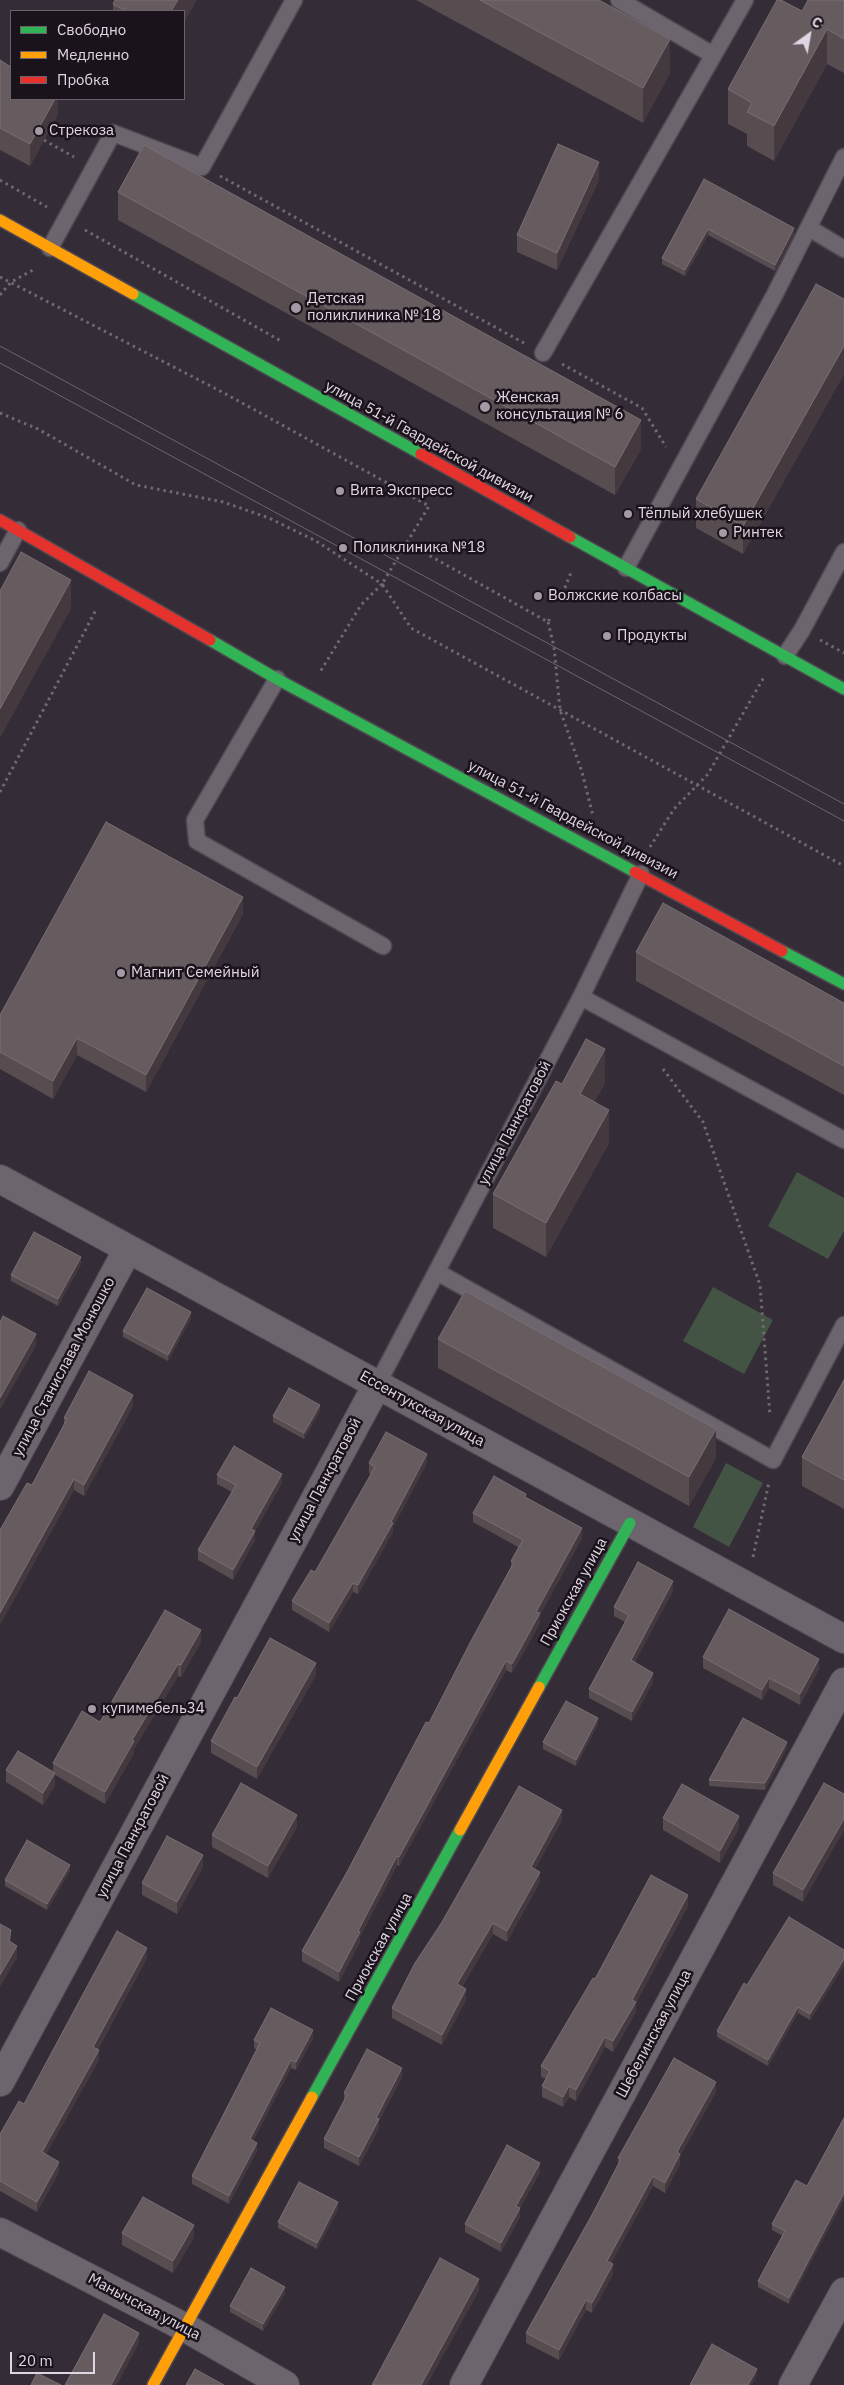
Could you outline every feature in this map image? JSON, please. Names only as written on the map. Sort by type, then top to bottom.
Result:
[{"type":"main road","name":"улица 51-й Гвардейской дивизии","points":[[0,220],[844,689]]},
{"type":"main road","name":"улица 51-й Гвардейской дивизии","points":[[0,520],[276,679],[844,984]]},
{"type":"main road","name":"Приокская улица","points":[[153,2385],[630,1523]]},
{"type":"street","name":"Ессентукская улица","points":[[0,1180],[844,1639]]},
{"type":"street","name":"улица Станислава Монюшко","points":[[0,1486],[128,1249]]},
{"type":"street","name":"улица Панкратовой","points":[[0,2082],[377,1385]]},
{"type":"street","name":"Шебелинская улица","points":[[464,2385],[844,1682]]},
{"type":"street","name":"Манычская улица","points":[[0,2232],[186,2328],[286,2385]]},
{"type":"street","points":[[793,2385],[844,2292]]},
{"type":"lane","points":[[50,248],[113,133],[202,166],[294,0]]},
{"type":"lane","points":[[619,0],[713,55]]},
{"type":"lane","points":[[543,354],[744,0]]},
{"type":"lane","points":[[626,568],[776,294],[844,157]]},
{"type":"lane","points":[[809,228],[844,249]]},
{"type":"lane","points":[[0,563],[18,530]]},
{"type":"lane","points":[[781,654],[802,630],[844,552]]},
{"type":"lane","points":[[276,679],[195,820],[197,841],[383,946]]},
{"type":"lane","name":"улица Панкратовой","points":[[377,1385],[581,997],[638,872]]},
{"type":"lane","points":[[581,997],[844,1140]]},
{"type":"lane","points":[[437,1272],[773,1460],[844,1325]]},
{"type":"path","points":[[44,140],[94,168]]},
{"type":"path","points":[[202,166],[642,408],[680,470]]},
{"type":"path","points":[[0,277],[224,392],[430,506],[382,584],[361,605],[307,695]]},
{"type":"path","points":[[0,413],[38,429],[136,485],[223,502],[269,518],[316,541],[382,584],[411,628],[844,866]]},
{"type":"path","points":[[407,543],[548,622]]},
{"type":"path","points":[[0,792],[97,607]]},
{"type":"path","points":[[551,616],[548,622],[554,647],[560,710],[582,772],[603,853]]},
{"type":"path","points":[[638,872],[674,809],[708,774],[781,654]]},
{"type":"path","points":[[661,1066],[703,1122],[760,1284],[773,1460],[747,1587]]},
{"type":"green space","points":[[797,1172],[844,1198],[844,1231],[828,1259],[768,1226]]},
{"type":"green space","points":[[713,1287],[773,1320],[744,1374],[683,1341]]},
{"type":"green space","points":[[726,1463],[763,1483],[729,1547],[693,1527]]},
{"type":"building","points":[[115,0],[178,0],[172,10],[124,10],[113,4]]},
{"type":"building","points":[[480,0],[599,0],[670,39],[643,88]]},
{"type":"building","points":[[777,0],[781,0],[802,11],[808,0],[844,0],[844,39],[827,29],[774,126],[747,112],[752,103],[728,89]]},
{"type":"building","points":[[0,60],[10,66],[10,100],[54,100],[30,144],[0,128]]},
{"type":"building","points":[[558,144],[599,162],[557,253],[517,235]]},
{"type":"building","points":[[144,145],[641,420],[615,467],[118,192]]},
{"type":"building","points":[[704,179],[794,228],[775,265],[708,229],[685,270],[662,258]]},
{"type":"building","points":[[816,284],[844,299],[844,346],[743,526],[696,499]]},
{"type":"building","points":[[21,552],[71,580],[0,709],[0,591]]},
{"type":"building","name":"Магнит Семейный","points":[[106,822],[243,897],[146,1075],[77,1038],[53,1081],[0,1052],[0,1015]]},
{"type":"building","points":[[663,903],[844,1003],[844,1066],[636,952]]},
{"type":"building","points":[[586,1039],[605,1049],[580,1094],[609,1110],[546,1223],[493,1194],[556,1081],[562,1084]]},
{"type":"building","points":[[34,1232],[81,1257],[58,1299],[11,1275]]},
{"type":"building","points":[[147,1288],[191,1312],[168,1355],[123,1331]]},
{"type":"building","points":[[465,1291],[716,1429],[689,1477],[438,1339]]},
{"type":"building","points":[[3,1316],[36,1334],[0,1398],[0,1322]]},
{"type":"building","points":[[89,1371],[133,1395],[84,1485],[74,1479],[0,1613],[0,1530],[27,1483],[32,1485],[67,1419],[64,1418]]},
{"type":"building","points":[[844,1380],[844,1480],[802,1457]]},
{"type":"building","points":[[289,1388],[320,1405],[304,1433],[273,1416]]},
{"type":"building","points":[[386,1432],[427,1454],[391,1522],[393,1523],[358,1585],[353,1583],[329,1623],[292,1601],[311,1570],[315,1572],[375,1467],[369,1463]]},
{"type":"building","points":[[234,1446],[282,1474],[251,1529],[255,1531],[233,1570],[198,1550],[236,1485],[217,1475]]},
{"type":"building","points":[[494,1476],[526,1494],[525,1497],[582,1528],[536,1612],[540,1613],[512,1664],[506,1661],[399,1857],[397,1856],[339,1972],[302,1951],[347,1872],[426,1722],[429,1723],[514,1562],[511,1561],[523,1540],[473,1513]]},
{"type":"building","points":[[638,1562],[673,1581],[631,1660],[653,1673],[632,1712],[589,1689],[629,1615],[614,1607]]},
{"type":"building","points":[[729,1609],[819,1659],[800,1694],[769,1678],[762,1690],[703,1657]]},
{"type":"building","points":[[165,1610],[201,1630],[181,1665],[178,1664],[132,1740],[134,1741],[105,1792],[53,1763],[82,1711],[100,1722]]},
{"type":"building","points":[[270,1638],[316,1663],[257,1767],[211,1741]]},
{"type":"building","points":[[566,1701],[598,1718],[576,1760],[543,1742]]},
{"type":"building","points":[[743,1718],[787,1742],[765,1783],[709,1780]]},
{"type":"building","points":[[18,1751],[55,1773],[43,1793],[6,1770]]},
{"type":"building","points":[[241,1783],[297,1815],[268,1866],[212,1835]]},
{"type":"building","points":[[824,1783],[844,1794],[844,1819],[803,1890],[773,1873]]},
{"type":"building","points":[[682,1784],[739,1816],[720,1851],[663,1818]]},
{"type":"building","points":[[519,1786],[562,1810],[531,1867],[540,1872],[507,1931],[493,1923],[457,1984],[466,1989],[442,2035],[392,2008],[415,1963],[442,1922]]},
{"type":"building","points":[[167,1836],[203,1855],[177,1902],[142,1883]]},
{"type":"building","points":[[27,1840],[70,1865],[47,1904],[5,1880]]},
{"type":"building","points":[[651,1875],[688,1895],[632,2000],[636,2002],[613,2041],[605,2037],[576,2090],[569,2086],[563,2097],[542,2086],[550,2071],[541,2066],[593,1978],[595,1979]]},
{"type":"building","points":[[789,1917],[844,1950],[844,1959],[810,2014],[798,2007],[768,2060],[717,2031],[744,1983],[747,1985]]},
{"type":"building","points":[[0,1924],[11,1930],[9,1941],[17,1946],[0,1975]]},
{"type":"building","points":[[117,1931],[147,1948],[93,2047],[99,2050],[42,2152],[59,2162],[37,2202],[0,2181],[0,2134],[19,2101],[24,2104]]},
{"type":"building","points":[[271,2008],[313,2030],[296,2062],[291,2060],[250,2139],[257,2143],[229,2196],[192,2176],[260,2043],[254,2040]]},
{"type":"building","points":[[367,2049],[402,2068],[376,2118],[379,2119],[359,2157],[324,2139],[347,2095],[344,2093]]},
{"type":"building","points":[[674,2058],[716,2082],[677,2152],[680,2154],[665,2183],[653,2176],[607,2261],[613,2264],[592,2303],[586,2300],[559,2350],[526,2333],[593,2213],[621,2159],[618,2158]]},
{"type":"building","points":[[844,2118],[844,2193],[789,2298],[758,2281],[785,2231],[772,2224],[796,2180],[807,2186]]},
{"type":"building","points":[[507,2145],[540,2163],[516,2206],[520,2208],[501,2243],[465,2224]]},
{"type":"building","points":[[299,2182],[338,2202],[317,2243],[278,2222]]},
{"type":"building","points":[[143,2197],[194,2225],[173,2261],[122,2233]]},
{"type":"building","points":[[440,2258],[479,2279],[421,2385],[372,2385]]},
{"type":"building","points":[[251,2268],[285,2287],[263,2324],[230,2306]]},
{"type":"building","points":[[104,2314],[139,2333],[111,2385],[65,2385]]},
{"type":"building","points":[[712,2344],[757,2369],[748,2385],[690,2385]]},
{"type":"building","points":[[195,2369],[224,2385],[186,2385]]},
{"type":"building","points":[[37,2373],[61,2385],[31,2385]]},
{"type":"tram line","points":[[0,346],[844,804]]},
{"type":"tram line","points":[[0,363],[844,821]]},
{"type":"traffic: fast","points":[[133,294],[421,454]]},
{"type":"traffic: fast","points":[[570,537],[844,689]]},
{"type":"traffic: fast","points":[[210,640],[277,679],[635,872]]},
{"type":"traffic: fast","points":[[782,951],[844,984]]},
{"type":"traffic: fast","points":[[539,1687],[630,1523]]},
{"type":"traffic: fast","points":[[312,2097],[460,1830]]},
{"type":"traffic: slow","points":[[0,220],[133,294]]},
{"type":"traffic: slow","points":[[460,1830],[539,1687]]},
{"type":"traffic: slow","points":[[153,2385],[312,2097]]},
{"type":"traffic: jam","points":[[421,454],[570,537]]},
{"type":"traffic: jam","points":[[0,520],[210,640]]},
{"type":"traffic: jam","points":[[635,872],[782,951]]},
{"type":"place","name":"Стрекоза","points":[[39,131]]},
{"type":"place","name":"Детская поликлиника № 18","points":[[296,308]]},
{"type":"place","name":"Женская консультация № 6","points":[[485,407]]},
{"type":"place","name":"Вита Экспресс","points":[[340,491]]},
{"type":"place","name":"Тёплый хлебушек","points":[[628,514]]},
{"type":"place","name":"Ринтек","points":[[723,533]]},
{"type":"place","name":"Поликлиника №18","points":[[343,548]]},
{"type":"place","name":"Волжские колбасы","points":[[538,596]]},
{"type":"place","name":"Продукты","points":[[607,636]]},
{"type":"place","name":"Магнит Семейный","points":[[121,973]]},
{"type":"place","name":"купимебель34","points":[[92,1709]]}]
